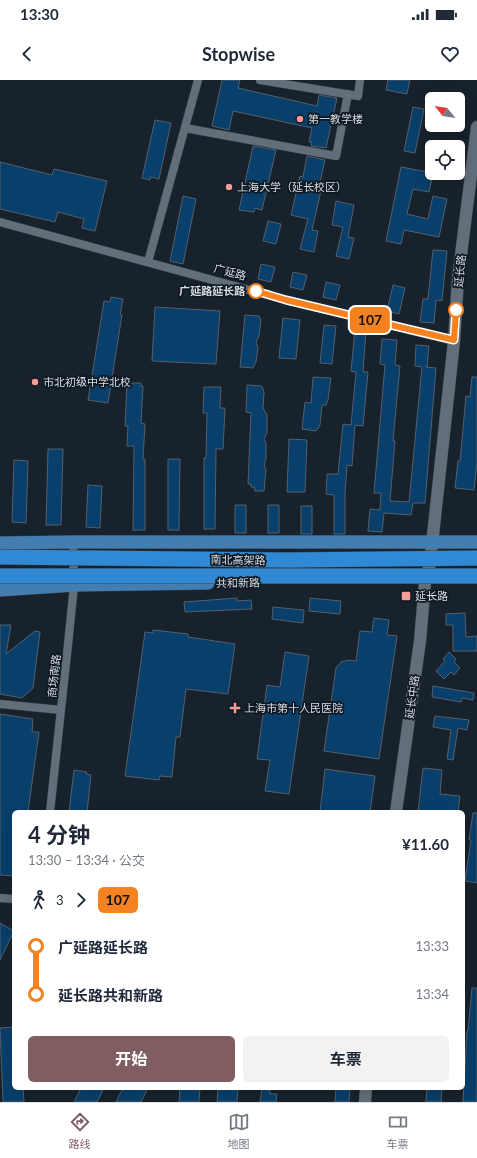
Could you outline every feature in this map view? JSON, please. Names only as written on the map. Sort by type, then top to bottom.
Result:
[{"type":"highway","name":"南北高架路","points":[[0,557],[290,560],[477,558]]},
{"type":"highway","name":"南北高架路","points":[[0,576],[477,576]]},
{"type":"main road","points":[[0,543],[477,542]]},
{"type":"main road","name":"共和新路","points":[[0,590],[74,585],[477,582]]},
{"type":"street","points":[[148,262],[198,80]]},
{"type":"street","points":[[260,80],[358,96],[360,80]]},
{"type":"street","points":[[185,128],[336,156],[348,94]]},
{"type":"street","name":"延长路","points":[[425,582],[430,563],[454,340],[458,279],[477,127]]},
{"type":"street","name":"广延路","points":[[0,222],[286,300],[454,340]]},
{"type":"street","name":"商场南路","points":[[50,810],[74,585],[73,542]]},
{"type":"street","name":"延长中路","points":[[396,810],[420,641],[425,582]]},
{"type":"street","points":[[0,704],[61,710]]},
{"type":"street","points":[[0,898],[12,900]]},
{"type":"street","points":[[365,1102],[366,1090]]},
{"type":"building","name":"第一教学楼","points":[[222,80],[240,80],[238,88],[317,106],[319,95],[337,98],[326,148],[311,146],[312,142],[309,142],[312,128],[233,111],[229,130],[212,126]]},
{"type":"building","points":[[388,80],[410,80],[407,94],[386,90]]},
{"type":"building","points":[[413,107],[424,109],[415,153],[404,151]]},
{"type":"building","points":[[155,120],[171,123],[159,179],[150,177],[150,180],[142,178]]},
{"type":"building","points":[[253,146],[276,150],[262,210],[255,208],[254,212],[239,210]]},
{"type":"building","points":[[307,156],[325,160],[320,182],[323,182],[312,230],[318,231],[314,252],[300,249],[308,219],[291,215],[300,176],[303,177]]},
{"type":"building","points":[[0,162],[52,175],[54,169],[107,181],[95,231],[82,228],[84,219],[58,212],[55,222],[0,209]]},
{"type":"building","points":[[401,167],[425,172],[425,180],[432,180],[429,192],[413,189],[407,214],[428,219],[433,196],[447,199],[439,237],[404,230],[401,244],[386,241]]},
{"type":"building","points":[[183,196],[196,199],[183,264],[170,261]]},
{"type":"building","points":[[336,201],[354,205],[348,237],[354,238],[349,259],[336,256],[343,227],[332,225]]},
{"type":"building","points":[[268,221],[281,224],[276,244],[263,241]]},
{"type":"building","points":[[433,250],[447,251],[442,301],[436,300],[434,323],[420,322],[423,299],[428,299]]},
{"type":"building","points":[[261,264],[275,267],[271,282],[258,279]]},
{"type":"building","points":[[293,272],[307,275],[303,290],[290,287]]},
{"type":"building","points":[[326,282],[340,285],[336,300],[323,297]]},
{"type":"building","points":[[393,285],[405,288],[399,314],[387,311]]},
{"type":"building","points":[[111,297],[123,299],[120,315],[122,315],[108,403],[88,400],[104,301],[110,302]]},
{"type":"building","points":[[155,307],[220,311],[216,364],[152,361]]},
{"type":"building","points":[[245,315],[259,316],[261,320],[259,336],[256,342],[258,348],[256,362],[253,368],[240,367]]},
{"type":"building","points":[[283,318],[300,320],[296,359],[279,358]]},
{"type":"building","points":[[324,325],[336,326],[332,364],[320,363]]},
{"type":"building","points":[[355,330],[366,331],[363,372],[368,372],[363,426],[355,425],[352,466],[347,465],[345,534],[334,534],[334,495],[326,494],[327,474],[338,474],[343,424],[351,425],[356,372],[351,371]]},
{"type":"building","points":[[382,339],[397,340],[395,365],[400,366],[393,441],[395,441],[390,501],[409,502],[422,367],[415,366],[416,345],[429,346],[426,367],[436,368],[425,503],[413,503],[411,515],[384,513],[382,532],[368,531],[370,509],[380,510],[381,493],[374,493],[385,365],[380,364]]},
{"type":"building","points":[[313,377],[331,378],[328,400],[326,405],[322,405],[320,425],[316,431],[302,429],[305,402],[311,403]]},
{"type":"building","points":[[472,377],[477,377],[477,462],[474,490],[455,488],[458,461],[460,461],[466,396],[470,397]]},
{"type":"building","points":[[127,383],[141,383],[141,386],[143,386],[141,423],[145,424],[143,459],[145,459],[145,530],[133,530],[134,446],[127,446],[128,426],[125,426]]},
{"type":"building","points":[[247,385],[262,386],[264,392],[263,408],[267,415],[267,433],[264,439],[266,443],[266,459],[264,464],[266,470],[264,491],[255,491],[254,487],[251,487],[251,484],[248,484],[251,413],[246,412]]},
{"type":"building","points":[[204,387],[221,387],[220,408],[225,408],[223,449],[216,449],[215,529],[204,529],[204,458],[206,458],[207,413],[203,413]]},
{"type":"building","points":[[289,439],[307,440],[305,492],[287,492]]},
{"type":"building","points":[[48,449],[63,449],[61,525],[46,525]]},
{"type":"building","points":[[168,459],[180,459],[179,530],[168,530]]},
{"type":"building","points":[[14,460],[28,461],[26,523],[12,522]]},
{"type":"building","points":[[88,485],[102,486],[100,528],[86,527]]},
{"type":"building","points":[[235,505],[246,505],[246,533],[235,533]]},
{"type":"building","points":[[268,505],[279,505],[279,533],[268,533]]},
{"type":"building","points":[[301,506],[312,506],[312,534],[301,534]]},
{"type":"building","points":[[237,598],[237,601],[251,600],[252,609],[185,612],[184,602]]},
{"type":"building","points":[[310,598],[341,601],[340,614],[309,611]]},
{"type":"building","points":[[273,607],[304,610],[303,623],[272,619]]},
{"type":"building","points":[[465,613],[466,637],[477,636],[477,651],[453,651],[453,625],[446,625],[446,614]]},
{"type":"building","points":[[374,618],[389,620],[387,635],[397,636],[379,759],[324,751],[336,668],[341,662],[348,660],[356,661],[360,631],[372,632]]},
{"type":"building","points":[[0,625],[11,625],[6,654],[35,631],[40,632],[33,688],[22,698],[0,694]]},
{"type":"building","points":[[153,630],[188,634],[188,637],[235,644],[228,694],[186,689],[180,737],[176,737],[172,777],[160,776],[159,780],[125,776],[145,632],[153,633]]},
{"type":"building","points":[[285,652],[309,656],[289,794],[265,791],[270,760],[257,759],[267,685],[280,687]]},
{"type":"building","points":[[449,652],[456,659],[454,662],[460,668],[454,675],[451,672],[444,679],[436,671],[445,661],[443,659]]},
{"type":"building","points":[[433,686],[474,693],[473,700],[462,698],[461,702],[432,697]]},
{"type":"building","points":[[0,714],[33,719],[32,732],[39,732],[28,810],[12,810],[12,876],[0,875]]},
{"type":"building","points":[[435,716],[469,720],[467,730],[458,728],[453,760],[447,759],[451,730],[433,727]]},
{"type":"building","points":[[423,768],[442,770],[440,794],[460,796],[458,810],[418,810]]},
{"type":"building","points":[[325,769],[375,776],[370,810],[320,810]]},
{"type":"building","points":[[74,770],[87,772],[86,774],[91,775],[87,810],[69,810]]},
{"type":"building","points":[[473,813],[477,813],[477,883],[465,881]]},
{"type":"building","points":[[0,923],[12,930],[12,935],[0,960]]},
{"type":"building","points":[[472,988],[477,988],[477,1102],[463,1102]]},
{"type":"building","points":[[12,1027],[12,1090],[23,1090],[24,1102],[3,1102],[0,1028]]},
{"type":"building","points":[[80,1090],[103,1090],[97,1102],[74,1102]]},
{"type":"building","points":[[122,1090],[147,1090],[141,1102],[116,1102]]},
{"type":"building","points":[[180,1090],[200,1090],[199,1102],[179,1102]]},
{"type":"building","points":[[218,1090],[238,1090],[237,1102],[217,1102]]},
{"type":"building","points":[[262,1090],[270,1090],[270,1094],[277,1094],[276,1102],[260,1102]]},
{"type":"building","points":[[336,1090],[350,1090],[349,1102],[335,1102]]},
{"type":"building","points":[[427,1090],[442,1090],[441,1102],[426,1102]]},
{"type":"bus line","name":"107","points":[[256,291],[286,300],[454,340],[456,310]]},
{"type":"place","name":"第一教学楼","points":[[300,119]]},
{"type":"place","name":"上海大学（延长校区）","points":[[229,187]]},
{"type":"place","name":"广延路延长路","points":[[256,291]]},
{"type":"place","name":"市北初级中学北校","points":[[35,382]]},
{"type":"place","name":"延长路","points":[[406,596]]},
{"type":"place","name":"上海市第十人民医院","points":[[235,708]]}]
